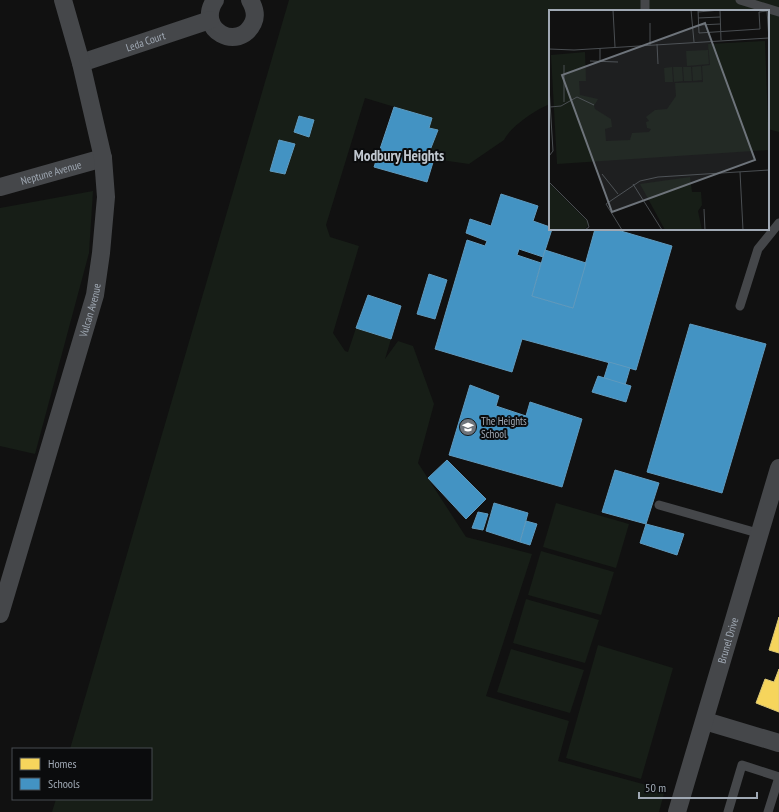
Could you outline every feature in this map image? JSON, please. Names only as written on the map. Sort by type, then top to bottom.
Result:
[{"type":"street","name":"Vulcan Avenue","points":[[0,614],[95,295],[101,253],[106,197],[103,158],[82,62],[63,0]]},
{"type":"street","points":[[215,0],[211,5],[210,13],[210,20],[213,27],[218,33],[232,38],[246,33],[251,27],[255,13],[250,0]]},
{"type":"street","name":"Leda Court","points":[[82,62],[210,20]]},
{"type":"street","name":"Neptune Avenue","points":[[0,187],[103,158]]},
{"type":"street","name":"Brunel Drive","points":[[677,812],[761,534],[774,500],[779,468]]},
{"type":"street","points":[[705,721],[779,743]]},
{"type":"lane","points":[[740,0],[779,12]]},
{"type":"lane","points":[[740,306],[758,249],[779,222]]},
{"type":"lane","points":[[659,505],[761,534]]},
{"type":"lane","points":[[728,812],[742,765],[779,777],[768,812]]},
{"type":"shaded area","points":[[289,0],[779,0],[779,132],[769,129],[769,10],[549,10],[549,104],[537,110],[524,119],[512,129],[504,140],[469,164],[427,158],[437,131],[429,128],[431,118],[365,98],[326,225],[330,237],[359,246],[333,333],[345,351],[348,352],[356,328],[391,339],[385,359],[398,341],[413,346],[434,404],[418,463],[466,537],[532,554],[486,696],[569,721],[558,761],[665,790],[659,812],[52,812],[56,800],[152,800],[152,748],[70,748]]},
{"type":"shaded area","points":[[93,191],[89,253],[35,454],[0,446],[0,208]]},
{"type":"shaded area","points":[[556,503],[629,524],[616,568],[543,547]]},
{"type":"shaded area","points":[[541,551],[614,572],[601,615],[528,595]]},
{"type":"shaded area","points":[[526,599],[599,620],[585,663],[513,643]]},
{"type":"shaded area","points":[[598,645],[673,668],[641,779],[566,758]]},
{"type":"shaded area","points":[[511,649],[584,670],[570,713],[497,692]]},
{"type":"building: Homes","points":[[779,617],[779,653],[769,650]]},
{"type":"building: Homes","points":[[779,669],[779,712],[756,703],[765,679],[774,682]]},
{"type":"building: Schools","points":[[394,107],[432,118],[429,128],[438,130],[427,158],[434,159],[427,182],[374,167]]},
{"type":"building: Schools","points":[[299,116],[314,120],[309,137],[294,132]]},
{"type":"building: Schools","points":[[279,140],[295,144],[285,174],[270,171]]},
{"type":"building: Schools","points":[[501,194],[538,206],[533,221],[549,227],[549,230],[552,230],[543,257],[519,249],[517,255],[541,263],[532,296],[573,308],[595,230],[617,230],[672,246],[636,370],[522,339],[512,372],[435,349],[467,240],[485,246],[487,241],[466,233],[470,219],[491,226]]},
{"type":"building: Schools","points":[[545,250],[586,263],[573,308],[532,296]]},
{"type":"building: Schools","points":[[429,274],[447,280],[435,319],[417,314]]},
{"type":"building: Schools","points":[[368,295],[401,306],[391,339],[356,328]]},
{"type":"building: Schools","points":[[690,324],[766,344],[722,493],[647,472]]},
{"type":"building: Schools","points":[[609,362],[630,368],[625,385],[604,378]]},
{"type":"building: Schools","points":[[598,376],[631,386],[626,402],[592,392]]},
{"type":"building: Schools","points":[[470,385],[499,396],[496,406],[526,416],[530,402],[582,419],[562,487],[449,455]]},
{"type":"building: Schools","points":[[447,460],[486,499],[466,519],[428,478]]},
{"type":"building: Schools","points":[[615,470],[659,483],[646,524],[602,512]]},
{"type":"building: Schools","points":[[494,503],[528,513],[520,542],[486,531]]},
{"type":"building: Schools","points":[[478,512],[488,514],[483,530],[472,528]]},
{"type":"building: Schools","points":[[526,521],[537,524],[530,545],[520,542]]},
{"type":"building: Schools","points":[[646,524],[684,534],[677,555],[640,543]]},
{"type":"place","name":"The Heights School","points":[[468,427]]},
{"type":"district","name":"Modbury Heights","points":[[399,155]]}]
